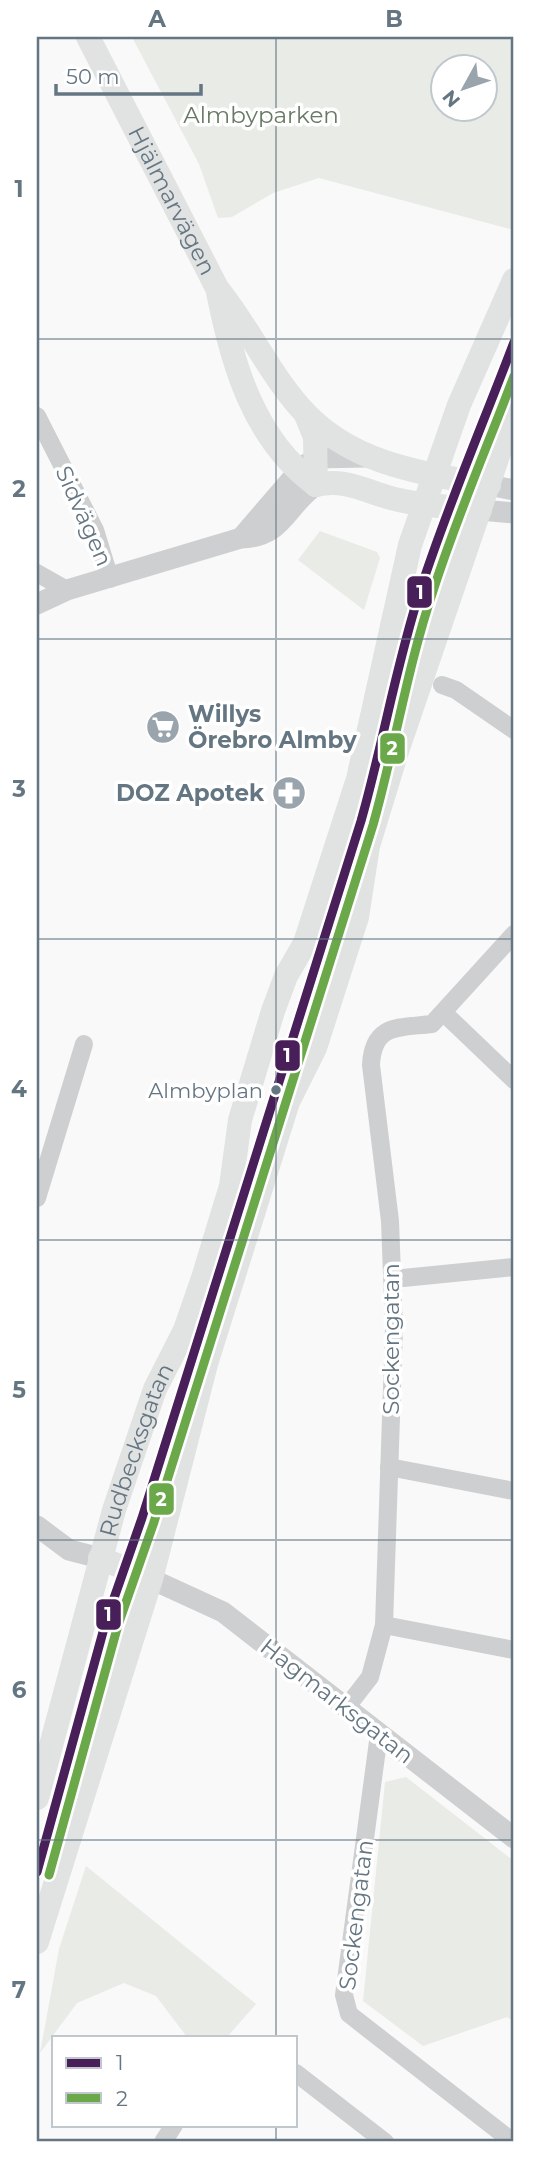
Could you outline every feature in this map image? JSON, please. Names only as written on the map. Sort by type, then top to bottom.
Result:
[{"type":"main road","name":"Hjälmarvägen","points":[[88,37],[217,288],[241,317],[306,414],[365,457]]},
{"type":"main road","name":"Rudbecksgatan","points":[[37,1798],[100,1558],[155,1389],[185,1330],[203,1278],[231,1186],[240,1121],[273,1011],[286,976],[305,943],[358,779],[403,572],[459,405],[514,281]]},
{"type":"main road","name":"Hjälmarvägen","points":[[217,288],[228,345],[244,388],[271,439],[306,478]]},
{"type":"main road","name":"Rudbecksgatan","points":[[37,1942],[151,1579],[211,1351],[288,1102],[328,1012],[357,917],[368,846],[514,409]]},
{"type":"main road","points":[[306,414],[315,437],[317,458],[306,478],[344,483],[401,501],[480,510]]},
{"type":"main road","points":[[365,457],[435,475],[489,485]]},
{"type":"main road","points":[[100,1558],[151,1579]]},
{"type":"street","name":"Sidvägen","points":[[37,416],[95,530],[106,557],[110,579]]},
{"type":"street","points":[[317,458],[365,457]]},
{"type":"street","points":[[37,604],[68,590],[241,538],[306,478]]},
{"type":"street","points":[[489,485],[514,489]]},
{"type":"street","points":[[480,510],[514,513]]},
{"type":"street","points":[[37,573],[68,590]]},
{"type":"street","points":[[442,685],[456,690],[514,730]]},
{"type":"street","points":[[514,934],[445,1014],[514,1080]]},
{"type":"street","name":"Sockengatan","points":[[346,1708],[370,1677],[384,1625],[394,1328],[393,1279],[390,1221],[371,1065],[372,1047],[378,1037],[390,1029],[432,1024],[445,1014]]},
{"type":"street","points":[[37,1198],[84,1044]]},
{"type":"street","points":[[393,1279],[514,1268]]},
{"type":"street","points":[[389,1467],[514,1491]]},
{"type":"street","points":[[37,1526],[69,1550],[100,1558]]},
{"type":"street","name":"Hagmarksgatan","points":[[151,1579],[223,1612],[514,1838]]},
{"type":"street","points":[[384,1625],[514,1650]]},
{"type":"street","name":"Sockengatan","points":[[379,1734],[344,1995],[349,2014],[513,2142]]},
{"type":"street","points":[[298,2075],[385,2142]]},
{"type":"street","points":[[163,2142],[173,2126]]},
{"type":"green space","name":"Almbyparken","points":[[132,37],[514,37],[514,230],[319,178],[273,193],[232,217],[218,218],[199,164]]},
{"type":"green space","points":[[320,531],[377,552],[380,558],[364,610],[298,560]]},
{"type":"green space","points":[[406,1777],[514,1861],[514,2022],[507,2017],[423,2046],[363,2001],[385,1782]]},
{"type":"green space","points":[[86,1866],[256,2004],[228,2036],[186,2036],[156,1996],[124,1983],[77,2003],[40,2053],[59,1949]]},
{"type":"transit line","name":"1","points":[[37,1872],[106,1621],[142,1518],[361,821],[421,588],[514,342]]},
{"type":"transit line","name":"2","points":[[49,1875],[118,1625],[154,1522],[373,825],[424,620],[442,564],[514,376]]},
{"type":"place","name":"Willys Örebro Almby","points":[[163,727]]},
{"type":"place","name":"DOZ Apotek","points":[[289,793]]},
{"type":"place","name":"Almbyplan","points":[[276,1090]]}]
